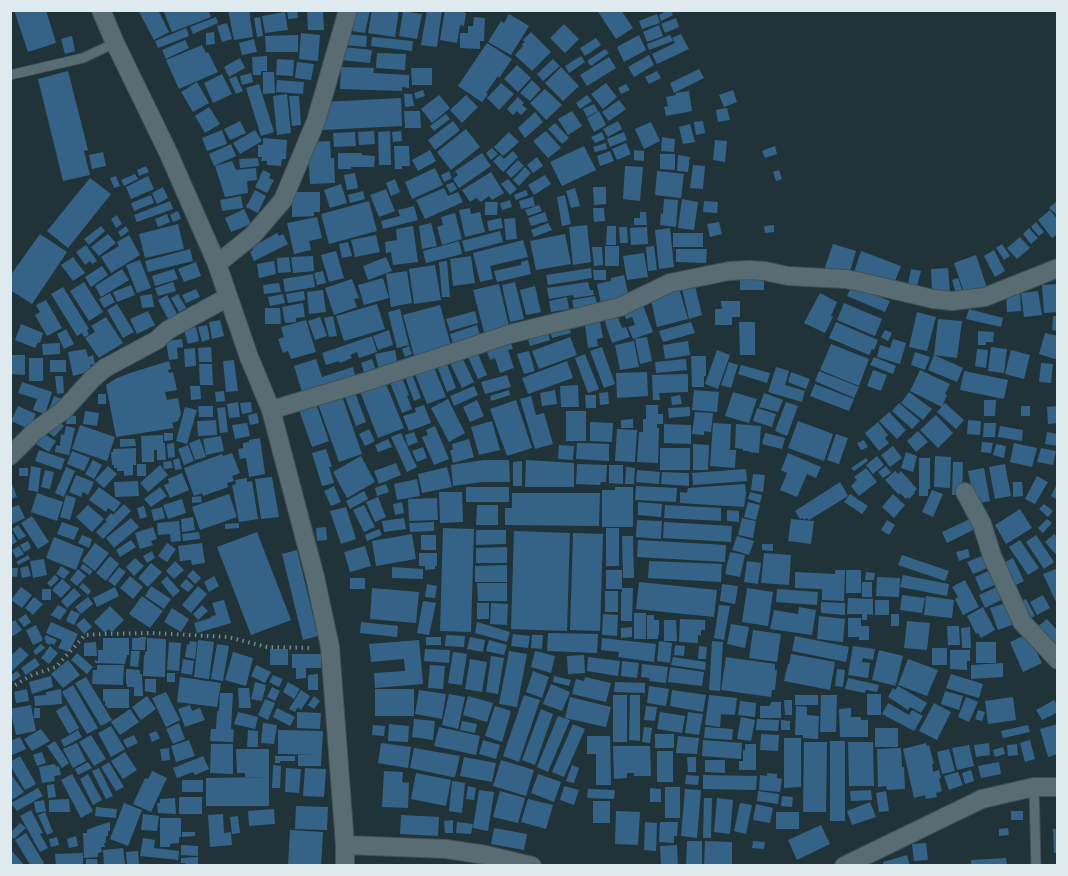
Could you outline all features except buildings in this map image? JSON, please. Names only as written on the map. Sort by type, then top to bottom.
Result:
[{"type":"street","points":[[101,10],[168,152],[217,264],[271,410],[315,577],[330,646],[345,866]]},
{"type":"street","points":[[217,264],[254,235],[283,200],[316,121],[348,10]]},
{"type":"street","points":[[271,410],[510,334],[620,307],[670,283],[729,271],[765,271],[789,276],[845,279],[933,299],[952,301],[985,297],[1058,268]]},
{"type":"street","points":[[10,456],[35,431],[64,410],[105,368],[228,297]]},
{"type":"street","points":[[964,492],[982,524],[992,556],[1022,622],[1058,660]]},
{"type":"street","points":[[844,866],[982,799],[1034,787],[1058,787]]},
{"type":"street","points":[[345,845],[446,849],[486,855],[532,866]]},
{"type":"lane","points":[[10,75],[82,58],[115,43]]},
{"type":"lane","points":[[1034,787],[1036,866]]},
{"type":"path","points":[[10,688],[32,675],[56,667],[85,636],[152,633],[228,637],[267,647],[310,649],[330,646]]}]
